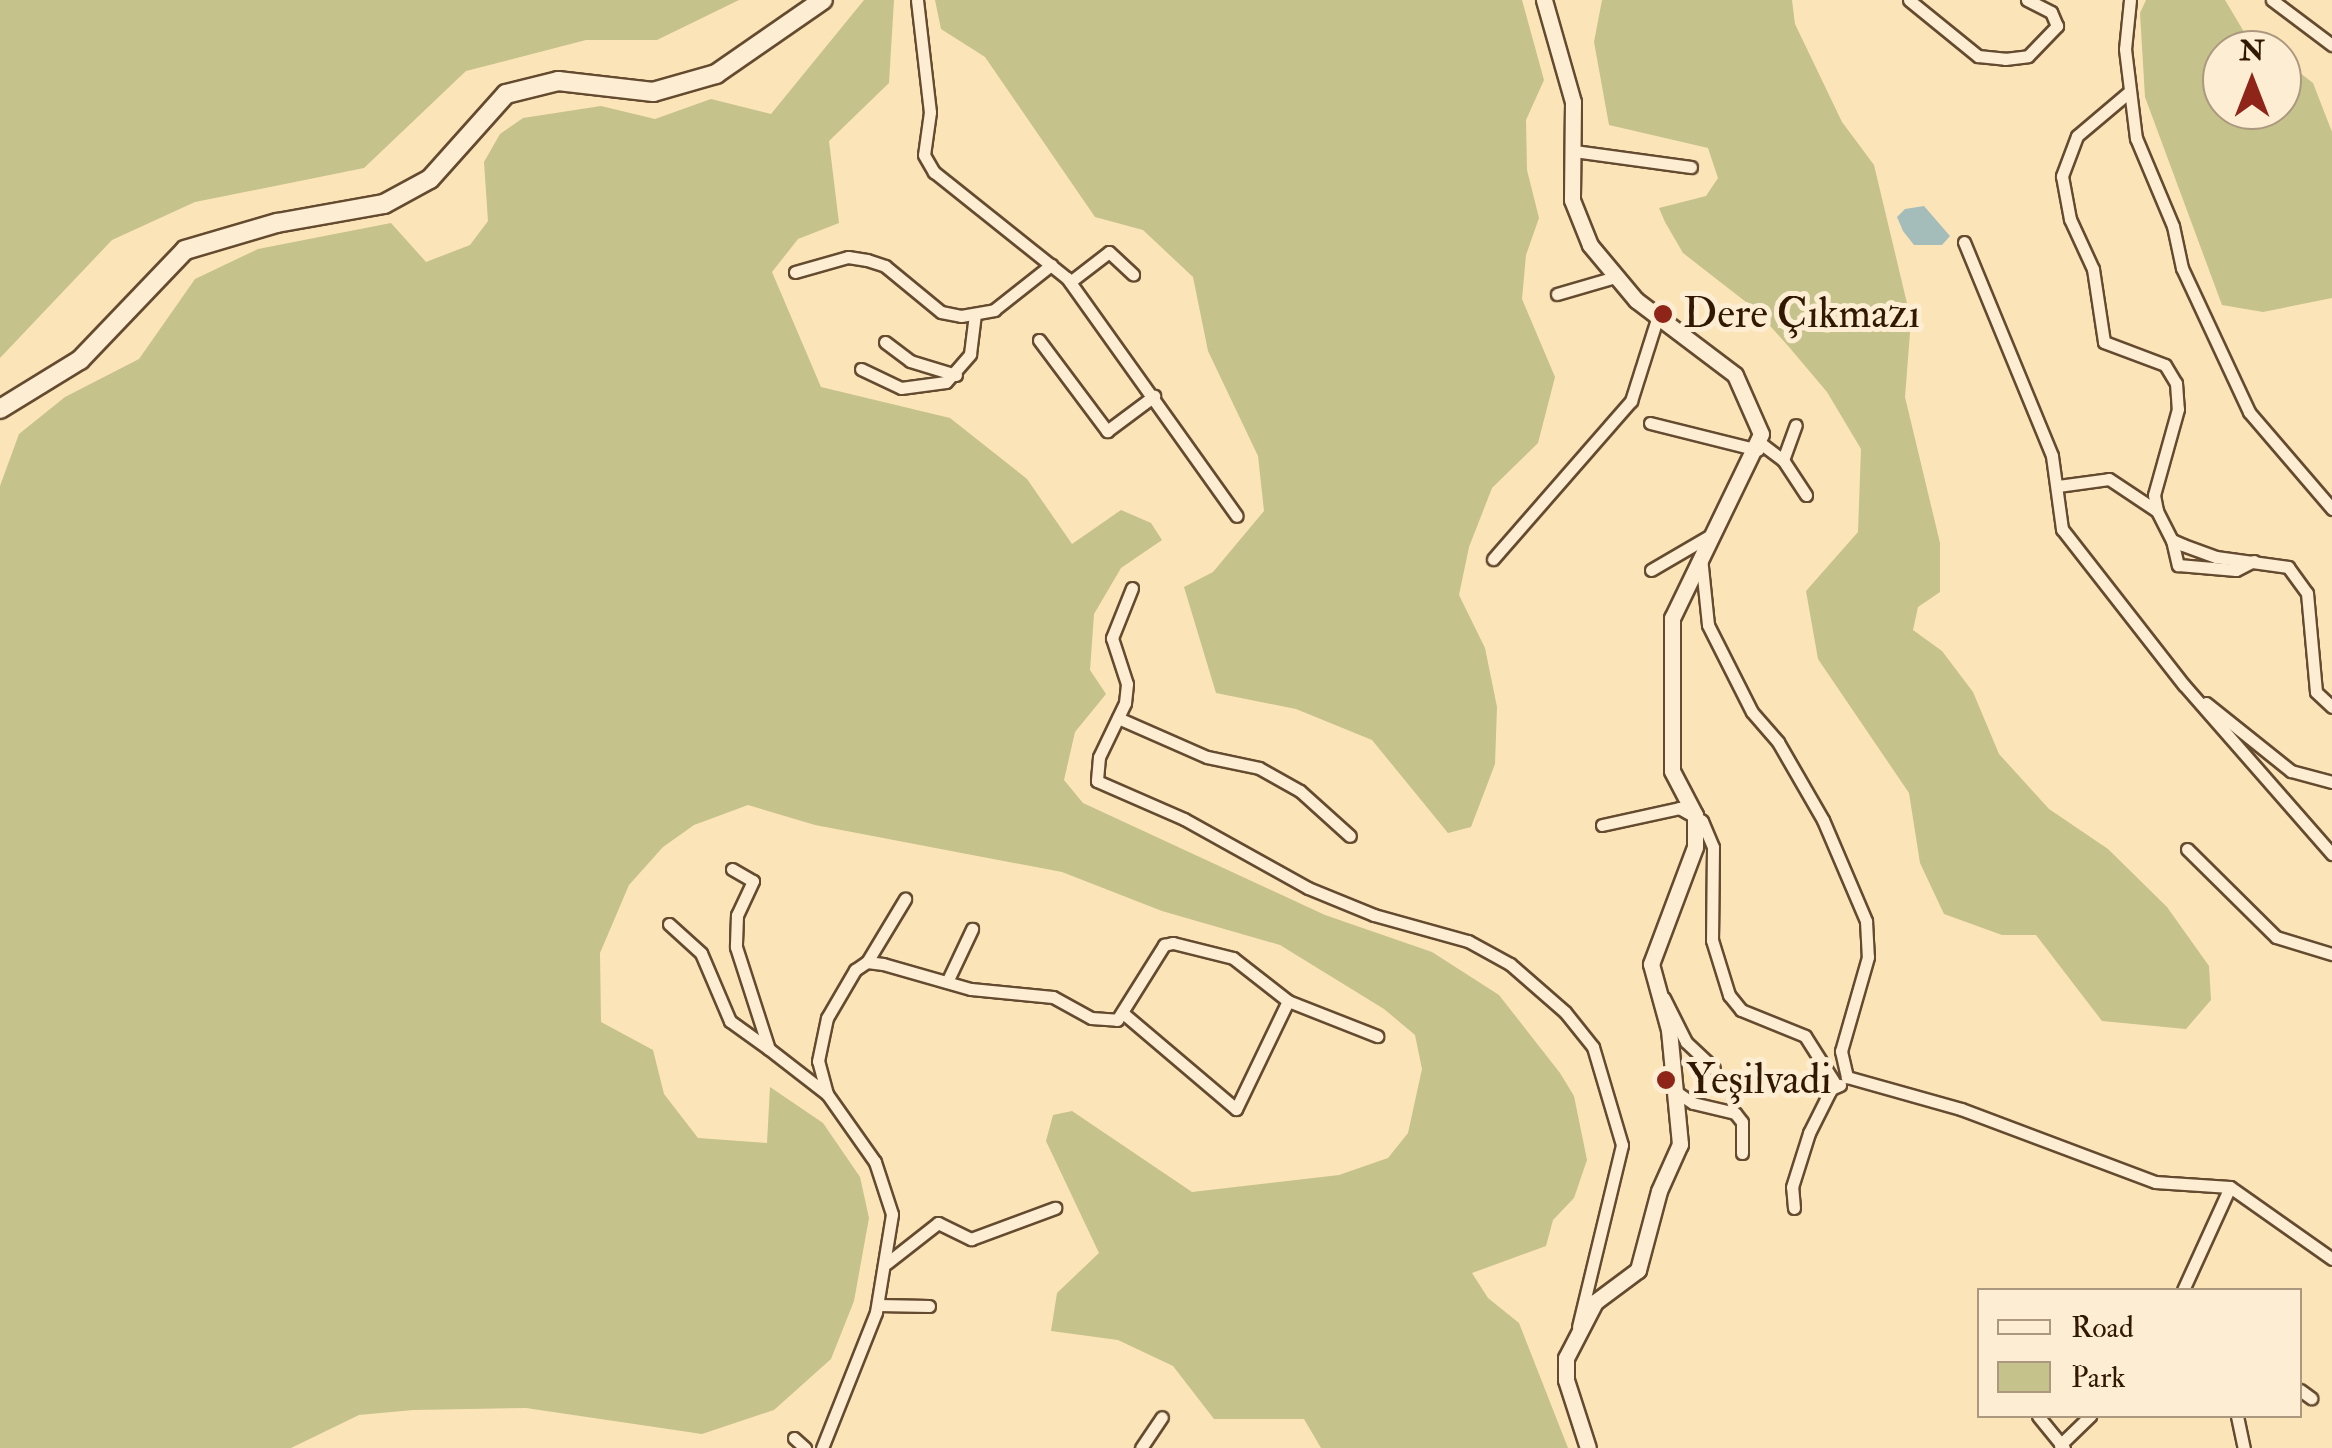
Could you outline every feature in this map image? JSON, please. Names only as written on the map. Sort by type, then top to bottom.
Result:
[{"type":"main road","points":[[0,408],[80,360],[185,250],[276,222],[384,204],[430,179],[506,94],[558,82],[653,92],[716,74],[823,0]]},
{"type":"street","points":[[917,0],[930,112],[924,155],[934,172],[1070,282],[1237,516]]},
{"type":"street","points":[[1544,0],[1573,102],[1572,200],[1612,278],[1735,374],[1754,408],[1758,446],[1701,552],[1672,618],[1669,646],[1676,723],[1672,771],[1695,816],[1708,828],[1713,847],[1712,940],[1729,995],[1740,1010],[1805,1036],[1836,1085]]},
{"type":"street","points":[[1909,0],[1978,56],[2004,60],[2028,56],[2057,26],[2051,12],[2027,0]]},
{"type":"street","points":[[2130,0],[2129,92],[2136,138],[2173,226],[2182,268],[2249,412],[2332,509]]},
{"type":"street","points":[[2272,0],[2332,45]]},
{"type":"street","points":[[2129,92],[2077,136],[2062,176],[2070,219],[2092,269],[2104,342],[2165,365],[2176,384],[2178,408],[2154,495],[2178,565],[2236,570],[2254,560]]},
{"type":"street","points":[[1574,151],[1691,167]]},
{"type":"street","points":[[1964,242],[2006,334],[2058,486],[2062,529],[2198,700],[2332,854]]},
{"type":"street","points":[[1070,282],[1109,252],[1133,274]]},
{"type":"street","points":[[795,272],[848,258],[868,260],[885,266],[942,312],[974,314],[1028,289],[1051,265]]},
{"type":"street","points":[[1557,294],[1612,278]]},
{"type":"street","points":[[860,369],[901,388],[956,375],[974,345],[974,314]]},
{"type":"street","points":[[1493,559],[1631,401],[1658,316]]},
{"type":"street","points":[[1039,340],[1108,431],[1154,396]]},
{"type":"street","points":[[885,342],[910,361],[956,375]]},
{"type":"street","points":[[1650,423],[1758,446],[1783,460],[1806,496]]},
{"type":"street","points":[[1783,460],[1796,426]]},
{"type":"street","points":[[2058,486],[2110,480],[2157,511]]},
{"type":"street","points":[[1651,570],[1710,535]]},
{"type":"street","points":[[2172,540],[2216,558],[2288,567],[2307,594],[2316,692],[2332,707]]},
{"type":"street","points":[[1701,552],[1708,625],[1752,712],[1778,742],[1822,820],[1866,921],[1868,957],[1841,1051],[1854,1084]]},
{"type":"street","points":[[1132,588],[1112,638],[1127,684],[1118,718],[1094,772],[1107,790],[1184,819],[1324,894],[1468,941],[1524,976],[1593,1047],[1622,1145],[1566,1380],[1588,1448]]},
{"type":"street","points":[[2198,700],[2291,771],[2332,782]]},
{"type":"street","points":[[1118,718],[1207,756],[1259,768],[1300,791],[1350,836]]},
{"type":"street","points":[[1602,825],[1655,809],[1695,816]]},
{"type":"street","points":[[1578,1327],[1595,1302],[1638,1270],[1649,1248],[1659,1191],[1680,1144],[1669,1030],[1656,986],[1655,940],[1695,847],[1695,816]]},
{"type":"street","points":[[2187,849],[2276,937],[2332,954]]},
{"type":"street","points":[[732,869],[752,881],[737,914],[736,947],[769,1049]]},
{"type":"street","points":[[822,1448],[878,1305],[892,1214],[886,1188],[827,1094],[818,1061],[827,1018],[905,899]]},
{"type":"street","points":[[669,924],[701,953],[730,1021],[827,1094]]},
{"type":"street","points":[[947,982],[972,929]]},
{"type":"street","points":[[1124,1014],[1164,945],[1174,943],[1233,958],[1288,1001],[1377,1036]]},
{"type":"street","points":[[867,962],[947,982],[1053,998],[1091,1018],[1124,1014],[1236,1109],[1288,1001]]},
{"type":"street","points":[[1656,986],[1686,1042],[1714,1068]]},
{"type":"street","points":[[1836,1085],[1854,1084],[1961,1109],[2155,1182],[2230,1186],[2332,1259]]},
{"type":"street","points":[[1794,1208],[1792,1187],[1809,1132],[1836,1085]]},
{"type":"street","points":[[1672,1089],[1693,1104],[1736,1114],[1742,1122],[1742,1153]]},
{"type":"street","points":[[2184,1288],[2230,1186]]},
{"type":"street","points":[[887,1263],[938,1224],[971,1239],[1055,1208]]},
{"type":"street","points":[[878,1305],[928,1306]]},
{"type":"street","points":[[1141,1448],[1162,1417]]},
{"type":"street","points":[[2040,1418],[2062,1446],[2088,1418]]},
{"type":"street","points":[[2237,1418],[2244,1448]]},
{"type":"street","points":[[794,1438],[805,1448]]},
{"type":"green space","points":[[0,0],[739,0],[657,40],[586,40],[466,71],[364,168],[195,202],[112,240],[0,358]]},
{"type":"green space","points":[[864,0],[894,0],[889,83],[829,141],[839,223],[798,239],[772,272],[821,387],[950,418],[1027,479],[1072,544],[1121,510],[1151,523],[1162,540],[1121,568],[1094,614],[1090,670],[1106,694],[1075,732],[1064,780],[1083,803],[1325,915],[1432,952],[1499,995],[1560,1073],[1574,1096],[1587,1160],[1574,1198],[1553,1220],[1546,1246],[1472,1273],[1488,1298],[1519,1323],[1568,1448],[1321,1448],[1304,1419],[1214,1419],[1173,1366],[1118,1340],[1051,1331],[1057,1293],[1099,1253],[1046,1141],[1053,1115],[1072,1111],[1192,1192],[1339,1175],[1388,1158],[1408,1133],[1422,1069],[1415,1035],[1384,1009],[1280,945],[1162,911],[1062,872],[815,825],[748,805],[694,825],[663,847],[629,885],[600,953],[601,1022],[653,1050],[664,1094],[698,1138],[767,1143],[770,1087],[823,1123],[860,1177],[869,1218],[854,1301],[831,1359],[774,1410],[702,1434],[526,1408],[413,1410],[359,1415],[291,1448],[0,1448],[0,486],[19,434],[65,397],[139,359],[195,279],[258,249],[391,223],[426,262],[470,245],[488,221],[484,162],[500,134],[523,118],[601,106],[655,119],[711,99],[771,114]]},
{"type":"green space","points":[[935,0],[1522,0],[1544,80],[1526,120],[1527,170],[1539,218],[1526,255],[1522,299],[1555,377],[1538,443],[1492,488],[1469,547],[1459,595],[1485,648],[1497,707],[1495,764],[1471,827],[1448,833],[1372,740],[1296,709],[1216,693],[1184,587],[1213,572],[1264,511],[1258,456],[1208,351],[1193,277],[1143,230],[1095,217],[985,57],[941,29]]},
{"type":"green space","points":[[1602,0],[1792,0],[1795,24],[1842,122],[1874,165],[1911,320],[1905,397],[1940,543],[1940,592],[1918,607],[1913,630],[1942,651],[1973,692],[1999,754],[2049,809],[2108,849],[2167,907],[2209,966],[2211,1000],[2186,1029],[2102,1021],[2036,935],[2002,935],[1944,914],[1920,863],[1909,793],[1818,659],[1806,591],[1858,532],[1861,449],[1827,392],[1789,347],[1755,309],[1683,253],[1665,222],[1659,208],[1706,196],[1718,178],[1708,148],[1609,125],[1594,42]]},
{"type":"green space","points":[[2146,0],[2225,0],[2243,30],[2202,30],[2202,130],[2302,130],[2302,74],[2313,83],[2332,132],[2332,298],[2263,312],[2222,305],[2145,97],[2140,13]]},
{"type":"water","points":[[1924,206],[1950,236],[1942,245],[1914,245],[1903,231],[1897,217],[1905,209]]},
{"type":"place","name":"Dere Çıkmazı","points":[[1663,314]]},
{"type":"place","name":"Yeşilvadi","points":[[1666,1080]]}]
